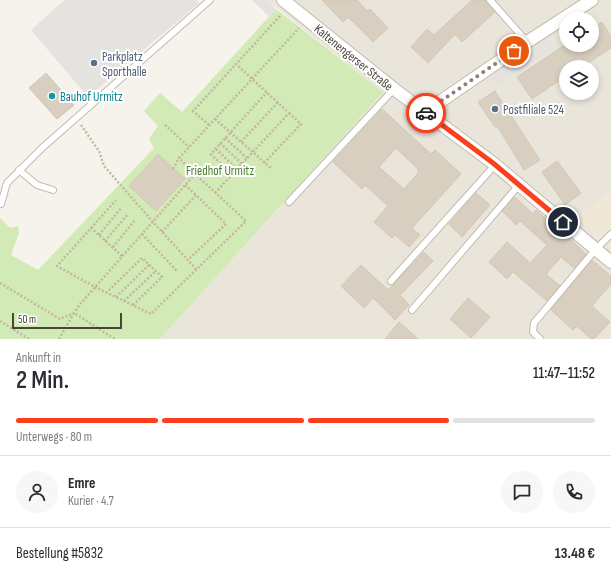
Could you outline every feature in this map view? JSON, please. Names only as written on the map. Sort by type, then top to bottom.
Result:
[{"type":"street","name":"Kaltenengerser Straße","points":[[283,0],[394,89],[495,165],[611,262]]},
{"type":"street","points":[[425,112],[527,42],[592,0]]},
{"type":"lane","points":[[1,204],[7,183],[19,170],[210,0]]},
{"type":"lane","points":[[490,0],[527,42]]},
{"type":"lane","points":[[289,202],[394,89]]},
{"type":"lane","points":[[391,281],[495,165]]},
{"type":"lane","points":[[19,170],[37,185],[53,190]]},
{"type":"lane","points":[[412,310],[519,185]]},
{"type":"lane","points":[[540,339],[533,332],[534,324],[596,249],[611,234]]},
{"type":"path","points":[[209,125],[193,111],[280,15],[286,20]]},
{"type":"path","points":[[173,169],[179,158],[299,28],[292,24]]},
{"type":"path","points":[[236,64],[301,124],[264,163]]},
{"type":"path","points":[[232,175],[211,154],[267,92]]},
{"type":"path","points":[[241,142],[278,102]]},
{"type":"path","points":[[215,193],[289,112]]},
{"type":"path","points":[[76,118],[99,151],[104,166],[152,222],[196,269]]},
{"type":"path","points":[[215,118],[272,169]]},
{"type":"path","points":[[165,125],[189,147]]},
{"type":"path","points":[[225,138],[247,158]]},
{"type":"path","points":[[220,143],[242,164]]},
{"type":"path","points":[[216,148],[237,169]]},
{"type":"path","points":[[116,200],[57,266],[106,293],[151,314],[246,221],[179,158]]},
{"type":"path","points":[[59,339],[74,313],[95,287],[195,174]]},
{"type":"path","points":[[186,185],[226,224],[188,260]]},
{"type":"path","points":[[162,232],[196,195]]},
{"type":"path","points":[[99,235],[122,207]]},
{"type":"path","points":[[105,241],[128,214]]},
{"type":"path","points":[[113,247],[135,220]]},
{"type":"path","points":[[91,228],[123,256]]},
{"type":"path","points":[[142,234],[177,271]]},
{"type":"path","points":[[106,293],[142,258],[162,277],[133,305]]},
{"type":"path","points":[[116,297],[149,265]]},
{"type":"path","points":[[124,301],[156,271]]},
{"type":"path","points":[[0,283],[60,319],[74,313]]},
{"type":"path","points":[[74,313],[115,339]]},
{"type":"path","points":[[0,321],[29,339]]},
{"type":"shaded area","name":"Parkplatz Sporthalle","points":[[64,0],[196,0],[199,3],[88,97],[31,30]]},
{"type":"shaded area","points":[[252,0],[267,0],[276,9],[270,17]]},
{"type":"shaded area","points":[[267,0],[611,0],[611,339],[160,339],[383,92]]},
{"type":"shaded area","points":[[548,39],[554,48],[497,86],[491,77]]},
{"type":"shaded area","points":[[611,191],[611,251],[576,217]]},
{"type":"green space","name":"Friedhof Urmitz","points":[[276,9],[383,92],[160,339],[0,339],[0,218],[10,228],[18,226],[19,233],[11,255],[38,270],[154,148],[149,139],[158,126],[144,111],[160,93],[182,112]]},
{"type":"building","points":[[322,0],[357,0],[367,11],[370,9],[388,28],[373,42],[348,17],[343,22]]},
{"type":"building","points":[[472,0],[486,0],[495,12],[462,42],[455,34],[428,63],[411,47],[427,29],[434,35]]},
{"type":"building","points":[[602,22],[611,36],[611,48],[593,60],[559,60],[559,81],[532,99],[517,77],[559,49],[559,52],[599,52],[599,24]]},
{"type":"building","name":"Bauhof Urmitz","points":[[46,73],[74,105],[57,119],[29,88]]},
{"type":"building","points":[[495,91],[540,160],[524,170],[497,126],[495,127],[478,102]]},
{"type":"building","points":[[382,109],[431,154],[435,150],[461,174],[412,228],[420,235],[409,247],[395,235],[392,238],[374,222],[388,206],[365,185],[362,189],[333,162]],"holes":[[[396,148],[418,169],[417,170],[419,172],[404,189],[379,167]]]},
{"type":"building","points":[[158,154],[185,179],[156,211],[129,186]]},
{"type":"building","points":[[557,161],[581,193],[565,205],[542,172]]},
{"type":"building","points":[[476,193],[490,205],[462,237],[449,224]]},
{"type":"building","points":[[515,197],[533,214],[536,210],[560,231],[561,230],[586,254],[574,268],[561,257],[546,274],[560,286],[547,301],[513,272],[507,279],[489,262],[507,242],[530,263],[547,245],[520,221],[516,225],[502,211]]},
{"type":"building","points":[[424,252],[433,261],[400,295],[409,305],[395,320],[373,298],[364,308],[341,286],[361,265],[388,290]]},
{"type":"building","points":[[592,260],[611,276],[611,284],[592,306],[610,322],[594,339],[591,339],[577,326],[573,330],[551,310]]},
{"type":"building","points":[[468,298],[490,317],[471,338],[450,319]]},
{"type":"building","points":[[399,322],[418,339],[385,339]]},
{"type":"way so far","points":[[426,113],[425,112],[514,51]]},
{"type":"place","name":"Parkplatz Sporthalle","points":[[94,63]]},
{"type":"place","name":"Bauhof Urmitz","points":[[52,96]]},
{"type":"place","name":"Postfiliale 524","points":[[495,109]]},
{"type":"route","points":[[426,113],[493,163],[563,222]]}]
